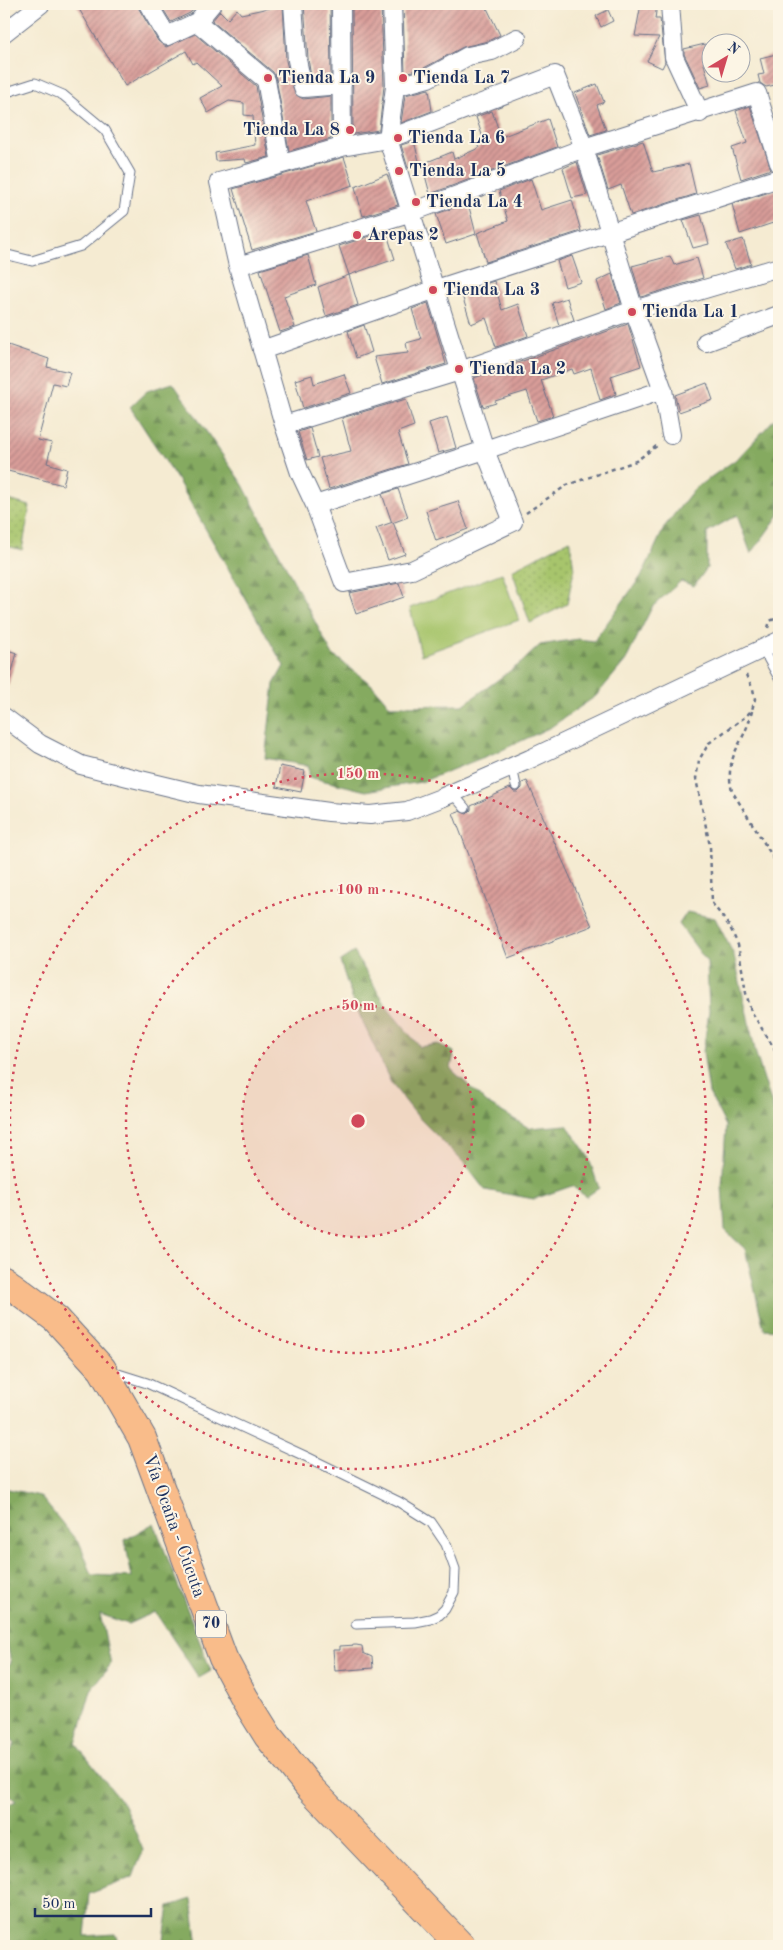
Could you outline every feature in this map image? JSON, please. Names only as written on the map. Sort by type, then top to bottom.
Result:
[{"type":"main road","name":"Vía Ocaña - Cúcuta","points":[[4,1280],[56,1319],[102,1369],[142,1438],[223,1658],[245,1700],[268,1736],[310,1788],[461,1946]]},
{"type":"street","points":[[4,33],[41,4]]},
{"type":"street","points":[[148,4],[167,36],[197,22],[212,4]]},
{"type":"street","points":[[293,4],[297,60],[303,88],[342,85]]},
{"type":"street","points":[[342,4],[342,147]]},
{"type":"street","points":[[392,4],[395,87],[388,139],[485,450],[513,522],[412,570],[344,583],[315,505],[300,473],[284,425],[238,266],[220,182],[342,147],[388,139],[556,75],[584,148],[634,310],[663,390],[671,436]]},
{"type":"street","points":[[670,4],[674,57],[700,112]]},
{"type":"street","points":[[197,22],[266,80],[281,164]]},
{"type":"street","points":[[395,87],[428,78],[468,56],[492,51],[517,38]]},
{"type":"street","points":[[238,266],[412,212],[584,148],[758,93],[779,163]]},
{"type":"street","points":[[262,350],[435,289],[779,178]]},
{"type":"street","points":[[284,425],[460,371],[634,310],[779,267]]},
{"type":"street","points":[[706,342],[779,316]]},
{"type":"street","points":[[315,505],[663,390]]},
{"type":"street","points":[[4,717],[40,744],[81,764],[199,794],[329,812],[370,815],[407,811],[452,793],[512,767],[779,641]]},
{"type":"lane","points":[[4,93],[35,83],[63,95],[105,130],[130,174],[124,211],[81,246],[32,261],[4,254]]},
{"type":"lane","points":[[763,649],[779,678]]},
{"type":"lane","points":[[512,767],[516,786]]},
{"type":"lane","points":[[452,793],[465,808]]},
{"type":"lane","points":[[102,1369],[147,1383],[399,1502],[431,1522],[446,1544],[454,1569],[454,1592],[445,1609],[439,1615],[430,1619],[415,1622],[356,1624]]},
{"type":"path","points":[[513,522],[567,485],[636,461],[671,436]]},
{"type":"path","points":[[738,661],[753,690],[755,699],[749,725],[730,764],[728,777],[732,791],[779,867]]},
{"type":"path","points":[[752,710],[709,743],[699,760],[696,779],[710,846],[712,903],[730,927],[738,945],[751,1011],[779,1056]]},
{"type":"green space","points":[[173,383],[243,485],[332,654],[372,685],[390,706],[463,705],[521,663],[540,645],[578,639],[594,641],[642,575],[665,526],[694,489],[738,458],[779,414],[779,515],[751,554],[737,515],[707,532],[707,568],[694,586],[681,581],[652,607],[626,660],[596,696],[551,727],[502,750],[421,782],[366,791],[309,777],[309,766],[265,758],[274,684],[284,666],[177,479],[130,407],[147,391]]},
{"type":"green space","points":[[4,499],[30,506],[22,550],[4,545]]},
{"type":"green space","points":[[570,540],[574,570],[567,604],[530,623],[512,570]]},
{"type":"green space","points":[[502,573],[519,620],[421,655],[410,608]]},
{"type":"green space","points":[[687,912],[715,918],[734,955],[756,1054],[779,1127],[779,1330],[764,1329],[745,1249],[725,1230],[722,1186],[726,1126],[709,1093],[703,1052],[709,1011],[707,962],[679,924]]},
{"type":"green space","points":[[354,952],[389,1010],[420,1047],[438,1044],[454,1052],[451,1069],[487,1103],[529,1128],[567,1125],[588,1156],[599,1188],[586,1197],[572,1186],[534,1199],[485,1190],[464,1163],[419,1118],[391,1083],[353,1001],[340,961]]},
{"type":"green space","points":[[4,1488],[40,1496],[81,1546],[92,1575],[132,1577],[125,1540],[154,1523],[211,1671],[199,1678],[155,1612],[128,1624],[100,1614],[111,1664],[91,1690],[76,1744],[124,1805],[143,1850],[133,1877],[89,1894],[85,1936],[115,1934],[120,1946],[7,1946],[4,1941],[4,1806],[16,1801],[4,1791],[4,1762],[15,1744],[5,1730],[4,1732],[4,1667],[11,1663],[4,1628]]},
{"type":"green space","points":[[192,1899],[198,1946],[163,1946],[169,1906]]},
{"type":"building","points":[[76,4],[137,4],[158,41],[166,47],[195,34],[256,86],[269,157],[246,163],[245,159],[216,161],[215,153],[255,145],[253,116],[244,115],[244,103],[229,101],[208,113],[200,98],[222,86],[196,62],[193,64],[186,51],[125,86]]},
{"type":"building","points":[[160,4],[198,4],[190,13],[171,22]]},
{"type":"building","points":[[278,4],[283,4],[286,61],[295,94],[303,99],[331,96],[331,139],[289,151],[276,78],[273,72],[212,21],[220,11],[228,19],[237,9],[241,14],[278,6]]},
{"type":"building","points":[[304,4],[330,4],[331,75],[311,77]]},
{"type":"building","points":[[352,4],[381,4],[384,86],[379,130],[353,134]]},
{"type":"building","points":[[403,4],[485,4],[500,35],[488,41],[463,47],[424,68],[405,73]]},
{"type":"building","points":[[641,4],[657,4],[655,19],[660,19],[665,62],[662,68],[647,61],[659,37],[635,36]]},
{"type":"building","points":[[608,10],[613,21],[601,27],[596,16]]},
{"type":"building","points":[[700,45],[700,82],[709,82],[710,85],[700,88],[684,54],[684,49]]},
{"type":"building","points":[[776,54],[779,68],[779,84],[766,87],[760,83],[758,75],[764,74],[760,58]]},
{"type":"building","points":[[597,84],[604,102],[597,105],[606,130],[590,135],[575,93]]},
{"type":"building","points":[[429,89],[432,111],[401,123],[405,95]]},
{"type":"building","points":[[750,106],[771,169],[741,179],[732,148],[747,143],[736,111]]},
{"type":"building","points":[[492,111],[501,137],[548,119],[557,147],[430,194],[422,164],[452,152],[454,159],[479,148],[477,144],[484,141],[476,117]]},
{"type":"building","points":[[414,141],[420,165],[408,168],[401,145]]},
{"type":"building","points":[[643,141],[653,172],[689,164],[696,194],[631,215],[621,185],[608,190],[597,155]]},
{"type":"building","points":[[344,157],[353,185],[306,201],[316,231],[252,250],[233,189]]},
{"type":"building","points":[[577,162],[587,195],[572,198],[563,168]]},
{"type":"building","points":[[387,174],[398,205],[363,216],[355,187]]},
{"type":"building","points":[[531,179],[541,210],[572,200],[581,231],[486,262],[477,233],[508,221],[499,191]]},
{"type":"building","points":[[779,189],[779,221],[740,234],[732,204]]},
{"type":"building","points":[[468,203],[476,234],[446,244],[436,214]]},
{"type":"building","points":[[701,215],[709,244],[693,248],[683,220]]},
{"type":"building","points":[[386,231],[395,259],[349,275],[339,246]]},
{"type":"building","points":[[743,239],[751,264],[735,269],[726,244]]},
{"type":"building","points":[[308,255],[316,285],[284,296],[295,327],[280,332],[260,270]]},
{"type":"building","points":[[572,256],[581,282],[565,287],[557,261]]},
{"type":"building","points":[[670,256],[674,265],[697,258],[703,278],[641,297],[632,266]]},
{"type":"building","points":[[612,274],[621,303],[606,309],[597,281]]},
{"type":"building","points":[[349,275],[358,305],[326,316],[318,287]]},
{"type":"building","points":[[494,281],[502,310],[518,304],[528,336],[496,347],[486,318],[471,324],[461,292]]},
{"type":"building","points":[[567,298],[574,320],[559,325],[552,303]]},
{"type":"building","points":[[428,303],[446,364],[382,384],[374,357],[408,353],[406,343],[421,339],[412,309]]},
{"type":"building","points":[[628,324],[641,366],[611,376],[616,394],[600,400],[591,368],[574,374],[572,369],[541,380],[553,416],[537,421],[527,391],[495,401],[496,403],[483,407],[474,378]]},
{"type":"building","points":[[364,325],[372,352],[356,358],[348,331]]},
{"type":"building","points":[[8,345],[49,359],[47,367],[70,372],[66,386],[53,383],[38,440],[52,443],[47,463],[67,469],[63,485],[4,470],[4,386],[8,367],[5,365]]},
{"type":"building","points":[[344,374],[351,393],[303,408],[295,380],[312,375],[314,384]]},
{"type":"building","points":[[707,383],[713,400],[679,412],[675,395]]},
{"type":"building","points":[[406,399],[414,426],[398,432],[408,464],[329,489],[320,458],[351,451],[342,418]]},
{"type":"building","points":[[447,417],[456,448],[438,453],[429,423]]},
{"type":"building","points":[[310,428],[318,457],[307,460],[298,432]]},
{"type":"building","points":[[398,489],[408,517],[392,523],[382,494]]},
{"type":"building","points":[[458,501],[468,529],[436,541],[426,511]]},
{"type":"building","points":[[393,522],[405,554],[388,560],[376,528]]},
{"type":"building","points":[[399,583],[404,597],[356,614],[349,593]]},
{"type":"building","points":[[4,649],[17,653],[8,686],[4,685]]},
{"type":"building","points":[[280,766],[305,771],[301,792],[276,787]]},
{"type":"building","points":[[527,781],[592,926],[508,958],[453,813],[459,811],[467,814],[471,810],[471,806],[510,788],[514,792],[518,792],[522,788],[522,783]]},
{"type":"building","points":[[340,1646],[362,1646],[363,1653],[372,1657],[373,1668],[335,1671],[333,1650],[340,1650]]},
{"type":"place","name":"Tienda La 9","points":[[268,78]]},
{"type":"place","name":"Tienda La 7","points":[[403,78]]},
{"type":"place","name":"Tienda La 8","points":[[350,130]]},
{"type":"place","name":"Tienda La 6","points":[[398,138]]},
{"type":"place","name":"Tienda La 5","points":[[399,171]]},
{"type":"place","name":"Tienda La 4","points":[[416,202]]},
{"type":"place","name":"Arepas 2","points":[[357,235]]},
{"type":"place","name":"Tienda La 3","points":[[433,290]]},
{"type":"place","name":"Tienda La 1","points":[[632,312]]},
{"type":"place","name":"Tienda La 2","points":[[459,369]]}]
